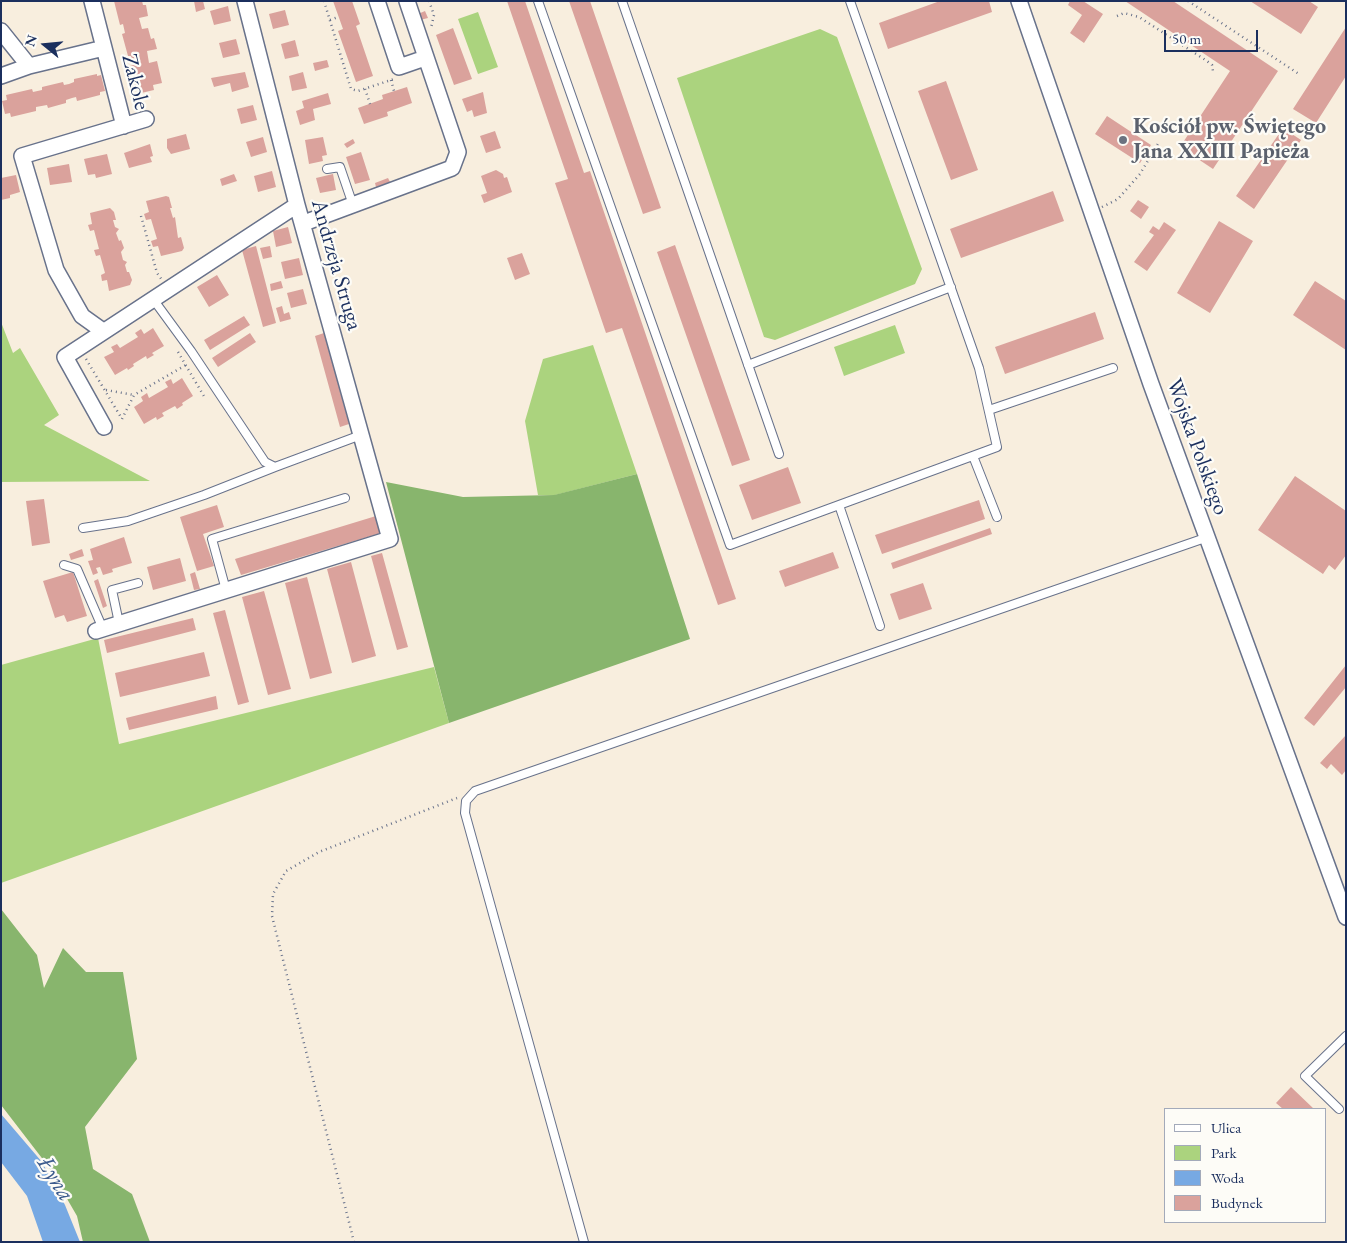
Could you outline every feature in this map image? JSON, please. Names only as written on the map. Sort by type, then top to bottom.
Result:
[{"type":"street","name":"Zakole","points":[[92,1],[124,126]]},
{"type":"street","name":"Andrzeja Struga","points":[[226,590],[390,539],[298,205],[245,1]]},
{"type":"street","points":[[377,1],[399,67],[425,58]]},
{"type":"street","points":[[304,222],[452,168],[458,152],[407,1]]},
{"type":"street","name":"Wojska Polskiego","points":[[1019,1],[1151,384],[1343,911]]},
{"type":"street","points":[[1,31],[29,66]]},
{"type":"street","name":"Zakole","points":[[1,76],[29,66],[104,48]]},
{"type":"street","points":[[102,331],[82,316],[56,270],[22,156],[146,119]]},
{"type":"street","points":[[104,427],[65,357],[102,331],[298,205]]},
{"type":"street","points":[[100,630],[226,590]]},
{"type":"lane","points":[[538,1],[730,545],[997,447],[979,368],[850,1]]},
{"type":"lane","points":[[622,1],[779,454]]},
{"type":"lane","points":[[327,168],[340,167],[352,206]]},
{"type":"lane","points":[[748,365],[951,287]]},
{"type":"lane","points":[[153,299],[191,351],[265,462],[275,467]]},
{"type":"lane","points":[[989,410],[1113,368]]},
{"type":"lane","points":[[83,528],[128,521],[204,495],[361,435]]},
{"type":"lane","points":[[973,456],[997,518]]},
{"type":"lane","points":[[226,590],[212,538],[345,498]]},
{"type":"lane","points":[[839,505],[880,626]]},
{"type":"lane","points":[[584,1242],[465,813],[466,801],[475,791],[1208,537]]},
{"type":"lane","points":[[64,565],[76,569],[100,630]]},
{"type":"lane","points":[[119,624],[112,590],[138,583]]},
{"type":"lane","points":[[1340,1109],[1305,1076],[1346,1036]]},
{"type":"path","points":[[324,1],[351,88],[358,91],[400,76]]},
{"type":"path","points":[[429,1],[434,15],[430,31]]},
{"type":"path","points":[[1188,1],[1299,74]]},
{"type":"path","points":[[1116,16],[1124,13],[1139,17],[1212,65],[1213,71]]},
{"type":"path","points":[[330,20],[338,17]]},
{"type":"path","points":[[338,46],[343,45]]},
{"type":"path","points":[[346,72],[351,70]]},
{"type":"path","points":[[390,80],[394,91]]},
{"type":"path","points":[[365,88],[370,104]]},
{"type":"path","points":[[1106,206],[1118,200],[1135,180],[1159,142]]},
{"type":"path","points":[[141,216],[157,273],[167,286]]},
{"type":"path","points":[[175,348],[206,398]]},
{"type":"path","points":[[93,353],[86,359],[122,419],[134,396],[186,365]]},
{"type":"path","points":[[106,390],[134,396]]},
{"type":"path","points":[[354,1242],[272,916],[272,894],[286,871],[319,852],[475,791]]},
{"type":"green space","points":[[478,12],[498,67],[478,74],[458,19]]},
{"type":"green space","points":[[820,29],[837,37],[922,269],[915,284],[775,340],[764,337],[677,78]]},
{"type":"green space","points":[[1,322],[13,353],[20,348],[59,415],[44,425],[150,481],[1,482]]},
{"type":"green space","points":[[895,325],[905,353],[844,376],[834,347]]},
{"type":"green space","points":[[593,345],[637,474],[555,495],[538,495],[525,421],[543,359]]},
{"type":"green space","points":[[637,474],[690,639],[449,723],[386,482],[463,497],[554,495]]},
{"type":"green space","points":[[98,638],[119,744],[434,667],[449,723],[1,883],[1,665]]},
{"type":"green space","points":[[1,909],[37,955],[44,988],[63,948],[86,972],[123,972],[137,1059],[85,1127],[93,1169],[132,1194],[150,1242],[83,1242],[77,1216],[48,1166],[1,1105]]},
{"type":"water","points":[[1,1114],[42,1162],[65,1205],[80,1242],[43,1242],[27,1196],[1,1162]]},
{"type":"building","points":[[114,1],[142,1],[143,5],[146,5],[148,16],[139,18],[142,29],[148,28],[151,39],[154,38],[157,49],[147,51],[149,63],[157,61],[162,83],[153,85],[154,90],[141,93],[140,88],[136,89],[130,66],[133,65],[131,56],[128,56],[122,34],[125,33],[123,24],[120,25]]},
{"type":"building","points":[[194,1],[203,1],[205,9],[196,12]]},
{"type":"building","points":[[333,1],[352,1],[360,24],[356,26],[373,76],[356,82],[338,31],[343,29]]},
{"type":"building","points":[[507,1],[525,1],[584,173],[590,171],[736,599],[718,605],[622,328],[606,333],[555,183],[568,179]]},
{"type":"building","points":[[569,1],[590,1],[661,208],[643,214]]},
{"type":"building","points":[[940,1],[989,1],[992,12],[888,49],[879,23]]},
{"type":"building","points":[[1070,1],[1083,1],[1103,14],[1084,43],[1070,33],[1082,15],[1068,5]]},
{"type":"building","points":[[1125,1],[1173,1],[1278,71],[1213,169],[1180,147],[1230,71]]},
{"type":"building","points":[[1250,1],[1309,1],[1318,7],[1301,34]]},
{"type":"building","points":[[228,6],[231,21],[214,25],[210,11]]},
{"type":"building","points":[[285,10],[289,25],[273,29],[269,14]]},
{"type":"building","points":[[425,11],[428,18],[420,20],[418,14]]},
{"type":"building","points":[[1346,27],[1346,76],[1316,123],[1293,109]]},
{"type":"building","points":[[453,28],[472,79],[454,85],[436,35]]},
{"type":"building","points":[[236,39],[240,54],[223,58],[219,43]]},
{"type":"building","points":[[295,40],[299,56],[285,59],[281,44]]},
{"type":"building","points":[[327,60],[329,67],[315,71],[313,63]]},
{"type":"building","points":[[245,72],[249,87],[232,92],[230,83],[214,87],[211,78]]},
{"type":"building","points":[[303,72],[307,88],[292,91],[289,76]]},
{"type":"building","points":[[97,74],[97,76],[101,75],[105,91],[100,92],[100,95],[77,101],[76,97],[66,100],[66,103],[48,108],[47,105],[36,107],[36,111],[11,117],[10,113],[5,114],[2,101],[7,100],[6,95],[32,89],[33,92],[42,90],[42,87],[63,82],[64,85],[69,84],[74,82],[74,79]]},
{"type":"building","points":[[946,81],[978,170],[951,180],[918,91]]},
{"type":"building","points":[[407,87],[412,103],[387,112],[388,116],[364,124],[358,108],[383,99],[382,95]]},
{"type":"building","points":[[483,92],[487,113],[474,117],[472,110],[467,112],[462,99]]},
{"type":"building","points":[[328,93],[331,104],[313,109],[315,120],[300,125],[296,111],[304,108],[302,101]]},
{"type":"building","points":[[253,105],[257,120],[241,124],[237,109]]},
{"type":"building","name":"Kościół pw. Świętego Jana XXIII Papieża","points":[[1107,116],[1151,145],[1140,163],[1095,134]]},
{"type":"building","points":[[1283,128],[1301,140],[1254,209],[1236,196]]},
{"type":"building","points":[[495,131],[501,148],[486,153],[480,136]]},
{"type":"building","points":[[186,134],[190,149],[171,154],[167,148],[167,139]]},
{"type":"building","points":[[263,137],[267,152],[251,157],[246,142]]},
{"type":"building","points":[[323,137],[327,155],[322,156],[323,161],[309,164],[305,140]]},
{"type":"building","points":[[353,139],[355,143],[347,148],[344,144]]},
{"type":"building","points":[[150,144],[153,156],[150,157],[152,162],[129,168],[124,153]]},
{"type":"building","points":[[361,152],[370,180],[355,184],[346,157]]},
{"type":"building","points":[[107,154],[112,174],[96,178],[95,174],[88,175],[84,159]]},
{"type":"building","points":[[69,164],[72,182],[50,185],[47,168]]},
{"type":"building","points":[[496,170],[503,174],[504,178],[507,177],[512,192],[484,203],[481,195],[487,193],[481,176]]},
{"type":"building","points":[[272,171],[276,187],[258,192],[254,176]]},
{"type":"building","points":[[234,174],[237,181],[222,186],[220,179]]},
{"type":"building","points":[[333,174],[336,190],[320,193],[316,178]]},
{"type":"building","points":[[16,175],[20,192],[10,195],[10,198],[1,200],[1,178]]},
{"type":"building","points":[[388,178],[390,182],[376,187],[375,183]]},
{"type":"building","points":[[1053,191],[1064,221],[961,258],[950,229]]},
{"type":"building","points":[[169,197],[173,218],[175,217],[178,238],[181,237],[184,248],[182,251],[161,256],[158,246],[153,247],[151,241],[157,239],[151,219],[146,220],[144,214],[149,212],[146,201]]},
{"type":"building","points":[[1138,200],[1149,207],[1141,219],[1130,211]]},
{"type":"building","points":[[110,208],[114,212],[116,220],[113,220],[115,227],[119,229],[116,233],[124,248],[121,252],[123,260],[127,262],[125,265],[132,280],[130,285],[109,291],[107,280],[102,281],[101,275],[105,273],[100,255],[96,256],[94,250],[99,249],[94,230],[90,231],[88,225],[92,224],[90,213]]},
{"type":"building","points":[[1219,221],[1253,241],[1210,313],[1177,293]]},
{"type":"building","points":[[1164,222],[1176,230],[1147,271],[1134,262],[1154,235],[1149,232],[1153,226],[1159,230]]},
{"type":"building","points":[[288,227],[292,243],[276,247],[273,231]]},
{"type":"building","points":[[675,245],[750,460],[732,466],[657,252]]},
{"type":"building","points":[[256,246],[276,323],[263,327],[242,250]]},
{"type":"building","points":[[270,246],[272,257],[263,259],[260,248]]},
{"type":"building","points":[[522,253],[530,274],[515,280],[507,258]]},
{"type":"building","points":[[299,258],[303,275],[285,279],[281,262]]},
{"type":"building","points":[[217,275],[229,295],[209,307],[197,287]]},
{"type":"building","points":[[281,281],[283,288],[271,291],[270,284]]},
{"type":"building","points":[[1315,281],[1346,301],[1346,350],[1293,315]]},
{"type":"building","points":[[303,289],[307,304],[291,308],[287,293]]},
{"type":"building","points":[[282,306],[284,314],[289,312],[291,319],[280,322],[276,308]]},
{"type":"building","points":[[1095,312],[1104,339],[1005,374],[995,347]]},
{"type":"building","points":[[244,316],[250,325],[210,350],[204,340]]},
{"type":"building","points":[[153,328],[164,346],[152,353],[154,355],[147,359],[146,356],[133,364],[134,366],[128,370],[127,368],[115,375],[104,357],[114,352],[111,347],[117,344],[120,348],[138,337],[135,333],[141,329],[144,334]]},
{"type":"building","points":[[250,333],[256,342],[218,367],[212,358]]},
{"type":"building","points":[[324,333],[349,424],[340,427],[315,336]]},
{"type":"building","points":[[182,378],[193,396],[182,403],[183,405],[177,409],[175,406],[162,413],[164,416],[157,420],[156,417],[144,424],[134,407],[143,401],[141,397],[147,393],[149,398],[168,387],[165,382],[171,379],[173,384]]},
{"type":"building","points":[[788,467],[801,503],[752,520],[739,485]]},
{"type":"building","points":[[1295,476],[1346,511],[1346,555],[1335,570],[1329,565],[1323,574],[1258,530]]},
{"type":"building","points":[[44,499],[50,543],[32,546],[26,501]]},
{"type":"building","points":[[979,500],[985,519],[882,554],[875,535]]},
{"type":"building","points":[[217,505],[224,527],[203,534],[214,566],[197,571],[180,517]]},
{"type":"building","points":[[376,516],[381,533],[241,575],[235,559]]},
{"type":"building","points":[[990,528],[992,534],[893,569],[891,563]]},
{"type":"building","points":[[124,537],[132,563],[112,569],[113,572],[103,575],[100,567],[96,568],[98,573],[93,575],[88,561],[93,560],[90,549]]},
{"type":"building","points":[[82,549],[84,556],[71,560],[69,554]]},
{"type":"building","points":[[833,552],[839,568],[785,587],[779,571]]},
{"type":"building","points":[[382,553],[408,647],[397,650],[371,556]]},
{"type":"building","points":[[180,558],[186,581],[153,590],[147,567]]},
{"type":"building","points":[[351,562],[376,656],[352,663],[327,569]]},
{"type":"building","points":[[73,572],[87,616],[67,622],[64,615],[55,618],[43,581]]},
{"type":"building","points":[[195,572],[200,589],[194,590],[190,574]]},
{"type":"building","points":[[307,577],[332,673],[310,679],[285,583]]},
{"type":"building","points":[[98,579],[107,606],[103,608],[94,581]]},
{"type":"building","points":[[923,583],[932,609],[899,620],[890,594]]},
{"type":"building","points":[[264,591],[291,689],[268,695],[242,597]]},
{"type":"building","points":[[225,610],[249,702],[238,705],[213,613]]},
{"type":"building","points":[[193,618],[196,630],[107,653],[104,640]]},
{"type":"building","points":[[204,652],[210,676],[120,697],[115,673]]},
{"type":"building","points":[[1346,665],[1346,687],[1314,726],[1304,718]]},
{"type":"building","points":[[216,696],[218,709],[129,730],[126,718]]},
{"type":"building","points":[[1346,735],[1346,770],[1342,775],[1331,764],[1327,769],[1320,763]]},
{"type":"building","points":[[1291,1087],[1313,1108],[1282,1108],[1276,1103]]},
{"type":"place","name":"Kościół pw. Świętego Jana XXIII Papieża","points":[[1123,140]]},
{"type":"water label","name":"Łyna","points":[[55,1179]]}]
